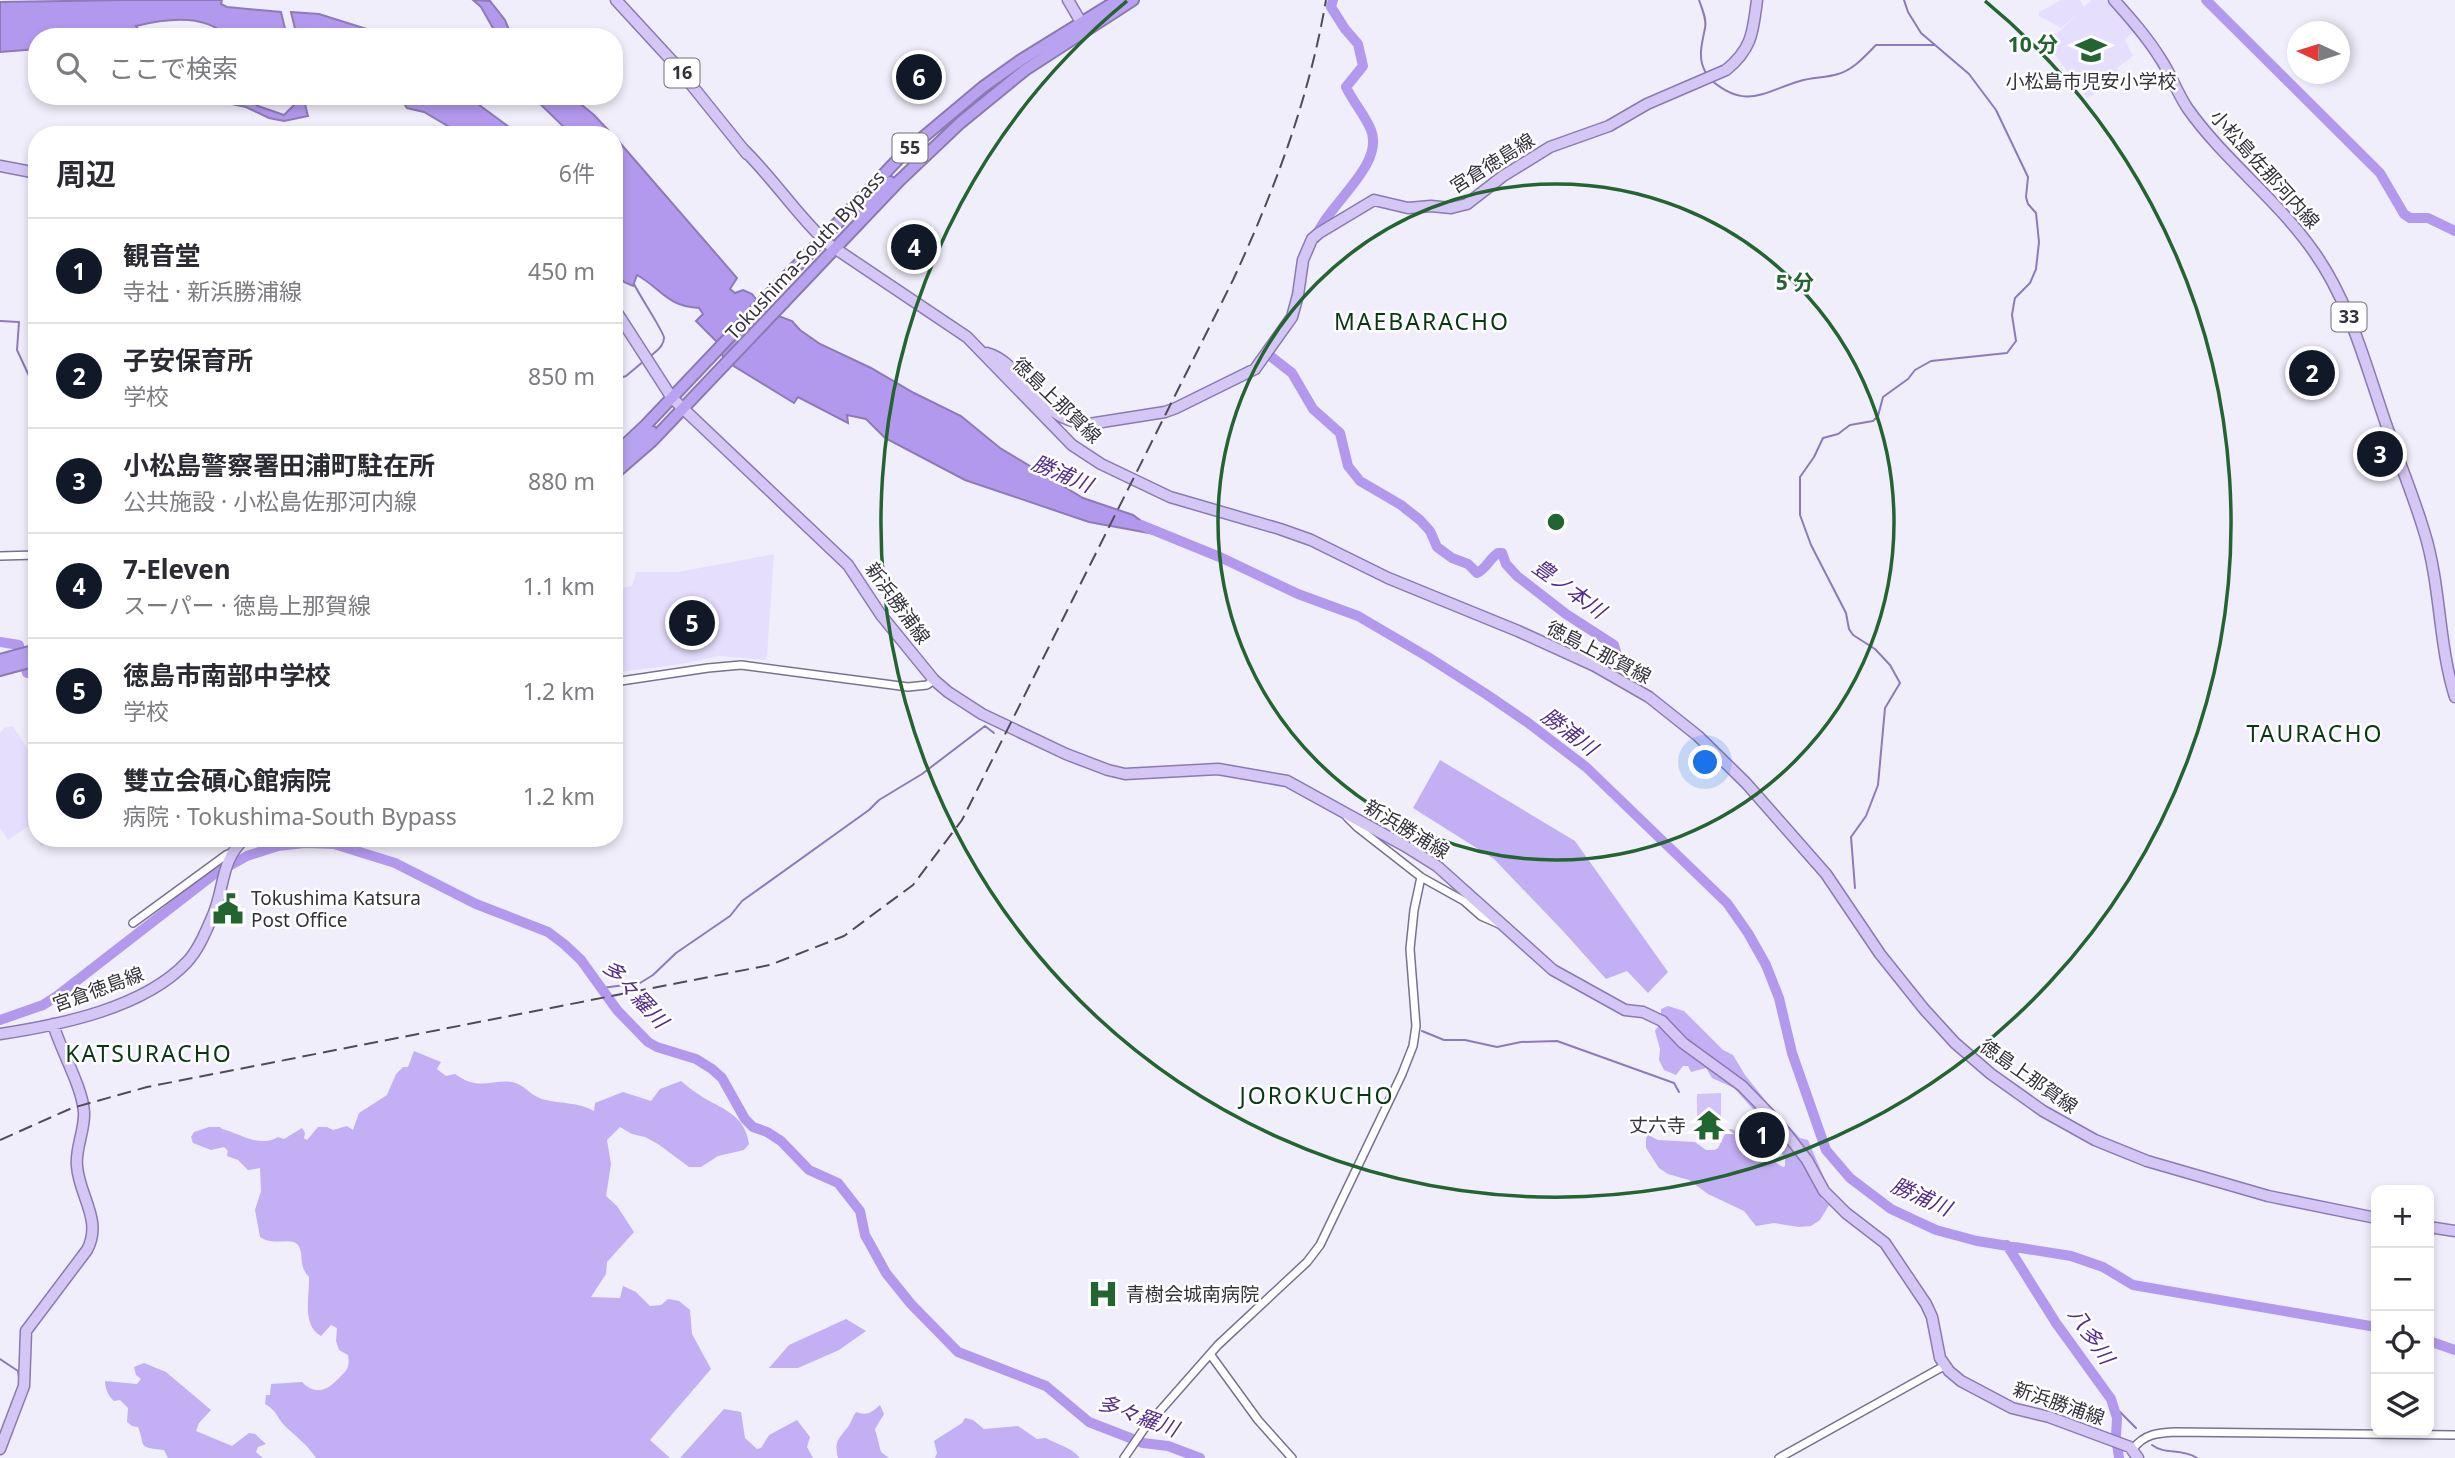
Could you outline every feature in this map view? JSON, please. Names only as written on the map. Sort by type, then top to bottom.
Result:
[{"type":"highway","name":"Tokushima-South Bypass","points":[[623,467],[686,406],[903,154],[951,112],[1118,0]]},
{"type":"highway","name":"Tokushima-South Bypass","points":[[1082,26],[1133,0]]},
{"type":"highway","name":"Tokushima-South Bypass","points":[[623,448],[825,247],[1010,74]]},
{"type":"highway","points":[[623,452],[635,446],[673,411],[686,406]]},
{"type":"highway","points":[[0,660],[28,652]]},
{"type":"highway","points":[[0,670],[28,662]]},
{"type":"main road","name":"徳島上那賀線","points":[[616,0],[673,62],[794,216],[825,247],[950,325],[983,352],[1072,446],[1112,470],[1170,498],[1311,540],[1388,578],[1595,666],[1649,697],[1682,722],[1746,783],[1826,874],[1880,954],[1924,1009],[1955,1044],[1991,1074],[2043,1111],[2095,1140],[2147,1161],[2252,1192],[2371,1216]]},
{"type":"main road","points":[[1068,0],[1082,26]]},
{"type":"main road","name":"宮倉徳島線","points":[[983,352],[995,355],[1040,401],[1076,423],[1089,425],[1177,408],[1255,369],[1292,317],[1303,260],[1312,239],[1319,233],[1374,200],[1408,208],[1451,208],[1466,204],[1503,176],[1550,147],[1609,126],[1647,104],[1726,70],[1735,63],[1751,41],[1757,0]]},
{"type":"main road","name":"小松島佐那河内線","points":[[2114,0],[2148,39],[2189,110],[2293,225],[2316,254],[2333,282],[2358,338],[2424,531],[2445,663],[2455,697]]},
{"type":"main road","points":[[0,166],[28,171]]},
{"type":"main road","name":"新浜勝浦線","points":[[623,321],[674,395],[848,565],[881,615],[934,680],[948,692],[982,714],[1091,765],[1125,774],[1194,769],[1250,773],[1287,781],[1437,866],[1553,970],[1625,1010],[1652,1015],[1662,1021],[1684,1043],[1742,1086],[1778,1123],[1807,1160],[1824,1191],[1846,1213],[1885,1243],[1932,1317],[1944,1366],[1961,1381],[2012,1408],[2049,1417],[2134,1451]]},
{"type":"main road","name":"宮倉徳島線","points":[[0,1034],[53,1024],[134,999],[172,976],[196,950],[217,905],[230,855],[237,847]]},
{"type":"main road","points":[[0,1449],[24,1386],[26,1331],[87,1250],[93,1235],[92,1216],[77,1166],[84,1124],[83,1105],[53,1024]]},
{"type":"main road","points":[[2434,1228],[2455,1231]]},
{"type":"street","points":[[0,555],[28,555]]},
{"type":"street","points":[[623,680],[741,665],[908,687],[927,685],[934,680]]},
{"type":"street","points":[[1343,811],[1357,827],[1421,877],[1464,901],[1481,916],[1504,926]]},
{"type":"street","points":[[133,923],[226,855],[230,855]]},
{"type":"street","points":[[1125,1458],[1144,1429],[1210,1354],[1247,1316],[1289,1281],[1320,1245],[1409,1059],[1415,1037],[1417,1013],[1410,962],[1411,932],[1421,877]]},
{"type":"street","points":[[1210,1354],[1258,1420],[1292,1458]]},
{"type":"street","points":[[1779,1458],[1944,1366]]},
{"type":"street","points":[[2134,1451],[2142,1438],[2152,1434],[2175,1432],[2455,1435]]},
{"type":"shaded area","points":[[222,0],[221,4],[227,7],[281,12],[285,28],[216,28],[196,21],[172,20],[136,26],[137,28],[28,28],[28,50],[0,52],[0,2]]},
{"type":"shaded area","points":[[473,0],[490,1],[508,28],[493,28],[481,7]]},
{"type":"shaded area","name":"小松島市児安小学校","points":[[2061,0],[2080,0],[2084,7],[2091,0],[2106,0],[2133,32],[2125,40],[2133,56],[2117,68],[2122,77],[2087,98],[2047,44],[2078,13],[2061,28],[2039,16],[2039,12]]},
{"type":"shaded area","points":[[291,12],[319,14],[363,28],[295,28]]},
{"type":"shaded area","points":[[236,105],[257,105],[284,115],[294,105],[305,105],[308,116],[284,121],[269,118]]},
{"type":"shaded area","points":[[405,105],[479,105],[508,126],[448,126],[424,112],[407,108]]},
{"type":"shaded area","points":[[541,105],[582,105],[604,126],[563,126]]},
{"type":"shaded area","points":[[623,146],[737,278],[730,289],[735,293],[743,290],[752,294],[765,311],[792,321],[820,344],[961,416],[1000,448],[1083,498],[1133,515],[1160,535],[1089,522],[965,480],[885,438],[866,419],[847,415],[848,423],[798,397],[794,403],[724,360],[719,344],[696,321],[703,314],[699,308],[671,300],[637,275],[633,286],[624,282]]},
{"type":"shaded area","points":[[774,554],[765,660],[719,656],[623,672],[623,588],[632,586],[636,572],[678,572]]},
{"type":"shaded area","points":[[13,726],[28,750],[28,827],[8,840],[0,828],[0,733],[4,728]]},
{"type":"shaded area","points":[[1440,760],[1575,841],[1668,972],[1648,993],[1627,971],[1606,979],[1494,859],[1413,808]]},
{"type":"shaded area","points":[[1668,1006],[1684,1011],[1723,1050],[1733,1055],[1745,1075],[1774,1111],[1800,1138],[1808,1140],[1828,1187],[1819,1190],[1822,1199],[1829,1205],[1820,1220],[1811,1226],[1774,1223],[1756,1226],[1744,1211],[1708,1194],[1689,1180],[1668,1174],[1659,1168],[1646,1148],[1648,1135],[1658,1140],[1695,1142],[1706,1150],[1714,1150],[1718,1148],[1727,1130],[1732,1129],[1739,1133],[1743,1142],[1785,1166],[1785,1158],[1752,1108],[1734,1088],[1712,1078],[1706,1068],[1691,1072],[1688,1066],[1683,1066],[1676,1075],[1664,1070],[1659,1060],[1660,1049],[1655,1031],[1659,1025],[1665,1032],[1673,1028],[1670,1020],[1661,1014],[1661,1009]]},
{"type":"shaded area","points":[[414,1051],[441,1062],[437,1069],[446,1076],[455,1074],[481,1084],[510,1082],[542,1099],[594,1111],[595,1103],[623,1092],[651,1101],[660,1089],[681,1081],[739,1120],[749,1144],[744,1150],[718,1156],[701,1167],[689,1167],[658,1144],[620,1127],[607,1140],[611,1164],[606,1196],[617,1206],[634,1232],[607,1262],[606,1274],[591,1297],[620,1298],[623,1286],[636,1292],[650,1306],[661,1305],[668,1299],[679,1301],[690,1310],[692,1334],[711,1369],[650,1440],[670,1458],[316,1458],[265,1404],[266,1395],[270,1395],[271,1384],[302,1382],[316,1390],[329,1387],[347,1369],[348,1355],[339,1350],[336,1341],[337,1328],[331,1325],[321,1336],[311,1325],[308,1310],[309,1277],[303,1268],[298,1245],[291,1241],[271,1241],[260,1237],[255,1210],[261,1191],[260,1168],[248,1170],[238,1160],[227,1156],[228,1151],[224,1147],[211,1150],[193,1143],[191,1137],[194,1132],[209,1127],[220,1127],[257,1141],[278,1137],[284,1139],[302,1128],[307,1140],[318,1127],[333,1130],[347,1126],[353,1130],[359,1113],[387,1095],[396,1074],[403,1067],[408,1067]]},
{"type":"shaded area","points":[[1721,1093],[1721,1118],[1697,1117],[1697,1094]]},
{"type":"shaded area","points":[[846,1319],[866,1331],[839,1350],[798,1368],[769,1368],[789,1345]]},
{"type":"shaded area","points":[[144,1363],[166,1372],[211,1410],[199,1423],[196,1431],[232,1446],[249,1433],[255,1434],[266,1444],[258,1447],[256,1452],[263,1458],[168,1458],[164,1450],[146,1447],[138,1427],[127,1422],[128,1408],[120,1400],[112,1399],[105,1381],[137,1384],[141,1379],[136,1375],[134,1367]]},
{"type":"shaded area","points":[[880,1405],[884,1414],[875,1429],[881,1452],[889,1458],[838,1458],[838,1441],[856,1412],[869,1413]]},
{"type":"shaded area","points":[[724,1409],[741,1412],[745,1438],[757,1449],[761,1448],[769,1435],[797,1420],[810,1437],[807,1447],[813,1458],[680,1458]]},
{"type":"shaded area","points":[[965,1418],[973,1420],[984,1429],[1018,1426],[1037,1439],[1046,1438],[1080,1458],[935,1458],[937,1453],[934,1441],[962,1423]]},
{"type":"waterway","name":"豊ノ本川","points":[[1315,239],[1321,226],[1363,171],[1373,144],[1371,130],[1346,87],[1363,66],[1358,44],[1331,7],[1333,0]]},
{"type":"waterway","points":[[1699,0],[1705,21],[1701,56],[1706,73]]},
{"type":"waterway","points":[[1855,888],[1851,837],[1866,816],[1878,785],[1885,708],[1900,683],[1890,665],[1875,649],[1853,635],[1849,629],[1846,613],[1811,545],[1800,515],[1800,477],[1823,438],[1838,434],[1850,425],[1873,421],[1878,416],[1883,397],[1908,379],[1915,370],[1931,361],[2007,353],[2016,341],[2012,315],[2015,298],[2030,283],[2036,269],[2039,242],[2036,213],[2026,197],[2028,177],[1996,110],[1969,74],[1921,33],[1904,0]]},
{"type":"waterway","points":[[2206,0],[2380,173],[2404,214],[2410,218],[2428,218],[2455,231]]},
{"type":"waterway","points":[[1711,80],[1734,94],[1755,96],[1805,80],[1843,72],[1876,45],[1934,45]]},
{"type":"waterway","points":[[634,284],[664,338],[661,346],[651,356]]},
{"type":"waterway","points":[[0,321],[19,322],[17,350],[28,374]]},
{"type":"waterway","name":"豊ノ本川","points":[[1269,355],[1292,373],[1313,409],[1340,433],[1348,466],[1360,481],[1401,505],[1430,531],[1437,547],[1452,558],[1468,564],[1477,573],[1495,555],[1502,553],[1506,564],[1517,576],[1566,614],[1614,645],[1618,658]]},
{"type":"waterway","points":[[623,377],[644,361]]},
{"type":"waterway","name":"勝浦川","points":[[1141,525],[1222,558],[1298,594],[1358,616],[1486,694],[1586,767],[1727,903],[1748,933],[1766,965],[1779,998],[1792,1053],[1826,1150],[1850,1178],[1891,1209],[1936,1230],[1977,1241],[2071,1256],[2103,1267],[2133,1285],[2371,1326]]},
{"type":"waterway","points":[[0,642],[19,645],[27,673]]},
{"type":"waterway","points":[[602,988],[640,983],[653,975],[676,953],[730,916],[742,901],[869,810],[879,800],[922,774],[985,726],[994,733]]},
{"type":"waterway","name":"多々羅川","points":[[0,1020],[43,1005],[213,875],[247,856],[275,847]]},
{"type":"waterway","name":"多々羅川","points":[[344,847],[395,863],[476,904],[548,932],[564,944],[581,960],[617,1010],[648,1042],[696,1059],[712,1069],[722,1078],[745,1119],[753,1127],[781,1141],[809,1170],[838,1183],[860,1211],[865,1235],[886,1273],[911,1304],[958,1352],[1046,1386],[1089,1422],[1143,1443],[1168,1446],[1200,1458]]},
{"type":"waterway","points":[[1422,1031],[1444,1040],[1465,1040],[1497,1047],[1521,1042],[1557,1041],[1674,1083],[1679,1092]]},
{"type":"waterway","name":"八多川","points":[[2007,1245],[2056,1323],[2111,1399],[2117,1418],[2119,1458]]},
{"type":"waterway","name":"勝浦川","points":[[2434,1343],[2455,1350]]},
{"type":"waterway","points":[[0,1359],[18,1371],[20,1384]]},
{"type":"waterway","points":[[2115,1407],[2136,1428]]},
{"type":"waterway","points":[[2152,1445],[2197,1458]]},
{"type":"railway","points":[[0,1140],[72,1108],[147,1087],[770,965],[844,936],[913,885],[962,820],[1233,280],[1289,143],[1310,73],[1326,0]]},
{"type":"place","name":"小松島市児安小学校","points":[[2091,50]]},
{"type":"place","name":"雙立会碩心館病院","points":[[919,77]]},
{"type":"place","name":"7-Eleven","points":[[914,247]]},
{"type":"place","name":"子安保育所","points":[[2312,373]]},
{"type":"place","name":"小松島警察署田浦町駐在所","points":[[2380,454]]},
{"type":"place","name":"徳島市南部中学校","points":[[692,623]]},
{"type":"place","name":"Tokushima Katsura Post Office","points":[[228,909]]},
{"type":"place","name":"丈六寺","points":[[1709,1125]]},
{"type":"place","name":"観音堂","points":[[1762,1135]]},
{"type":"place","name":"青樹会城南病院","points":[[1103,1294]]},
{"type":"district","name":"MAEBARACHO","points":[[1422,322]]},
{"type":"district","name":"TAURACHO","points":[[2315,734]]},
{"type":"district","name":"KATSURACHO","points":[[149,1054]]},
{"type":"district","name":"JOROKUCHO","points":[[1317,1096]]}]
